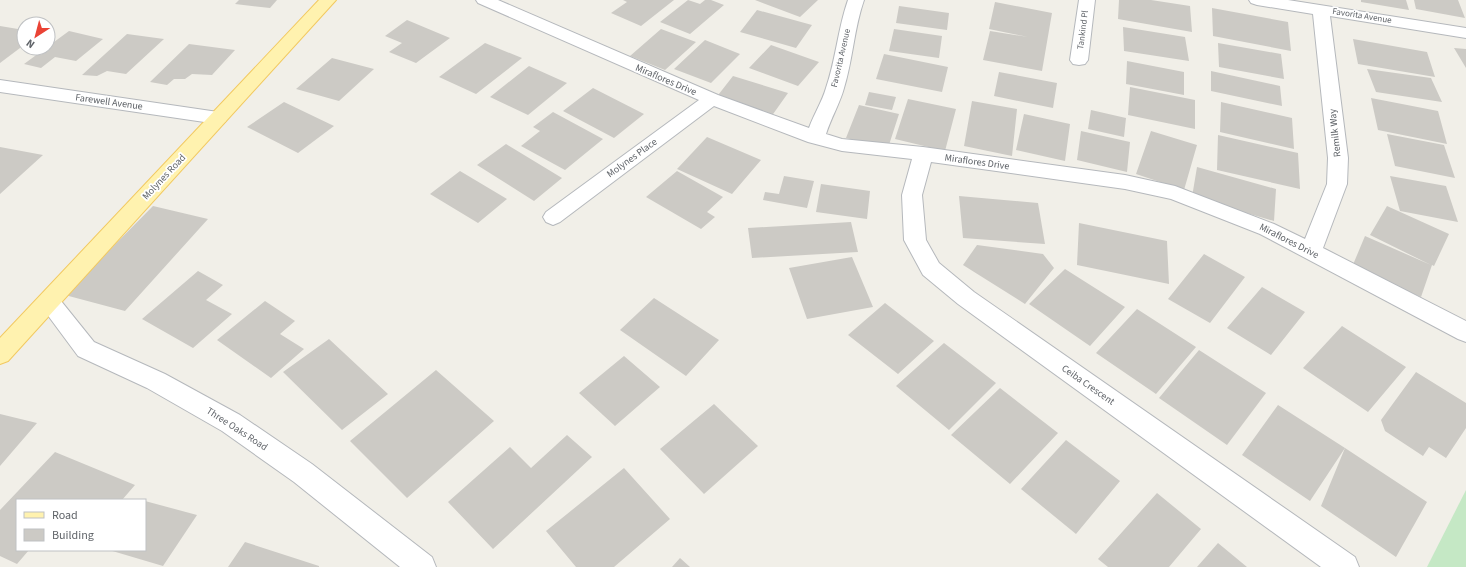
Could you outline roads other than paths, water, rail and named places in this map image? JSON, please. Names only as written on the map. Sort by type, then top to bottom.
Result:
[{"type":"main road","name":"Molynes Road","points":[[0,354],[328,0]]},
{"type":"street","name":"Miraflores Drive","points":[[484,0],[712,99],[815,137],[842,145],[923,154],[1125,182],[1175,193],[1267,229],[1466,332]]},
{"type":"street","name":"Favorita Avenue","points":[[815,137],[822,117],[835,89],[845,49],[850,14],[856,0]]},
{"type":"street","name":"Tankind Pl","points":[[1079,60],[1087,0]]},
{"type":"street","name":"Favorita Avenue","points":[[1257,0],[1466,34]]},
{"type":"street","name":"Remilk Way","points":[[1311,252],[1337,184],[1338,158],[1321,10]]},
{"type":"street","name":"Farewell Avenue","points":[[0,86],[218,118]]},
{"type":"street","name":"Molynes Place","points":[[553,217],[712,99]]},
{"type":"street","name":"Ceiba Crescent","points":[[923,154],[912,195],[915,240],[931,269],[966,298],[1345,567]]},
{"type":"street","name":"Three Oaks Road","points":[[49,302],[86,350],[156,381],[231,423],[303,473],[422,567]]}]
